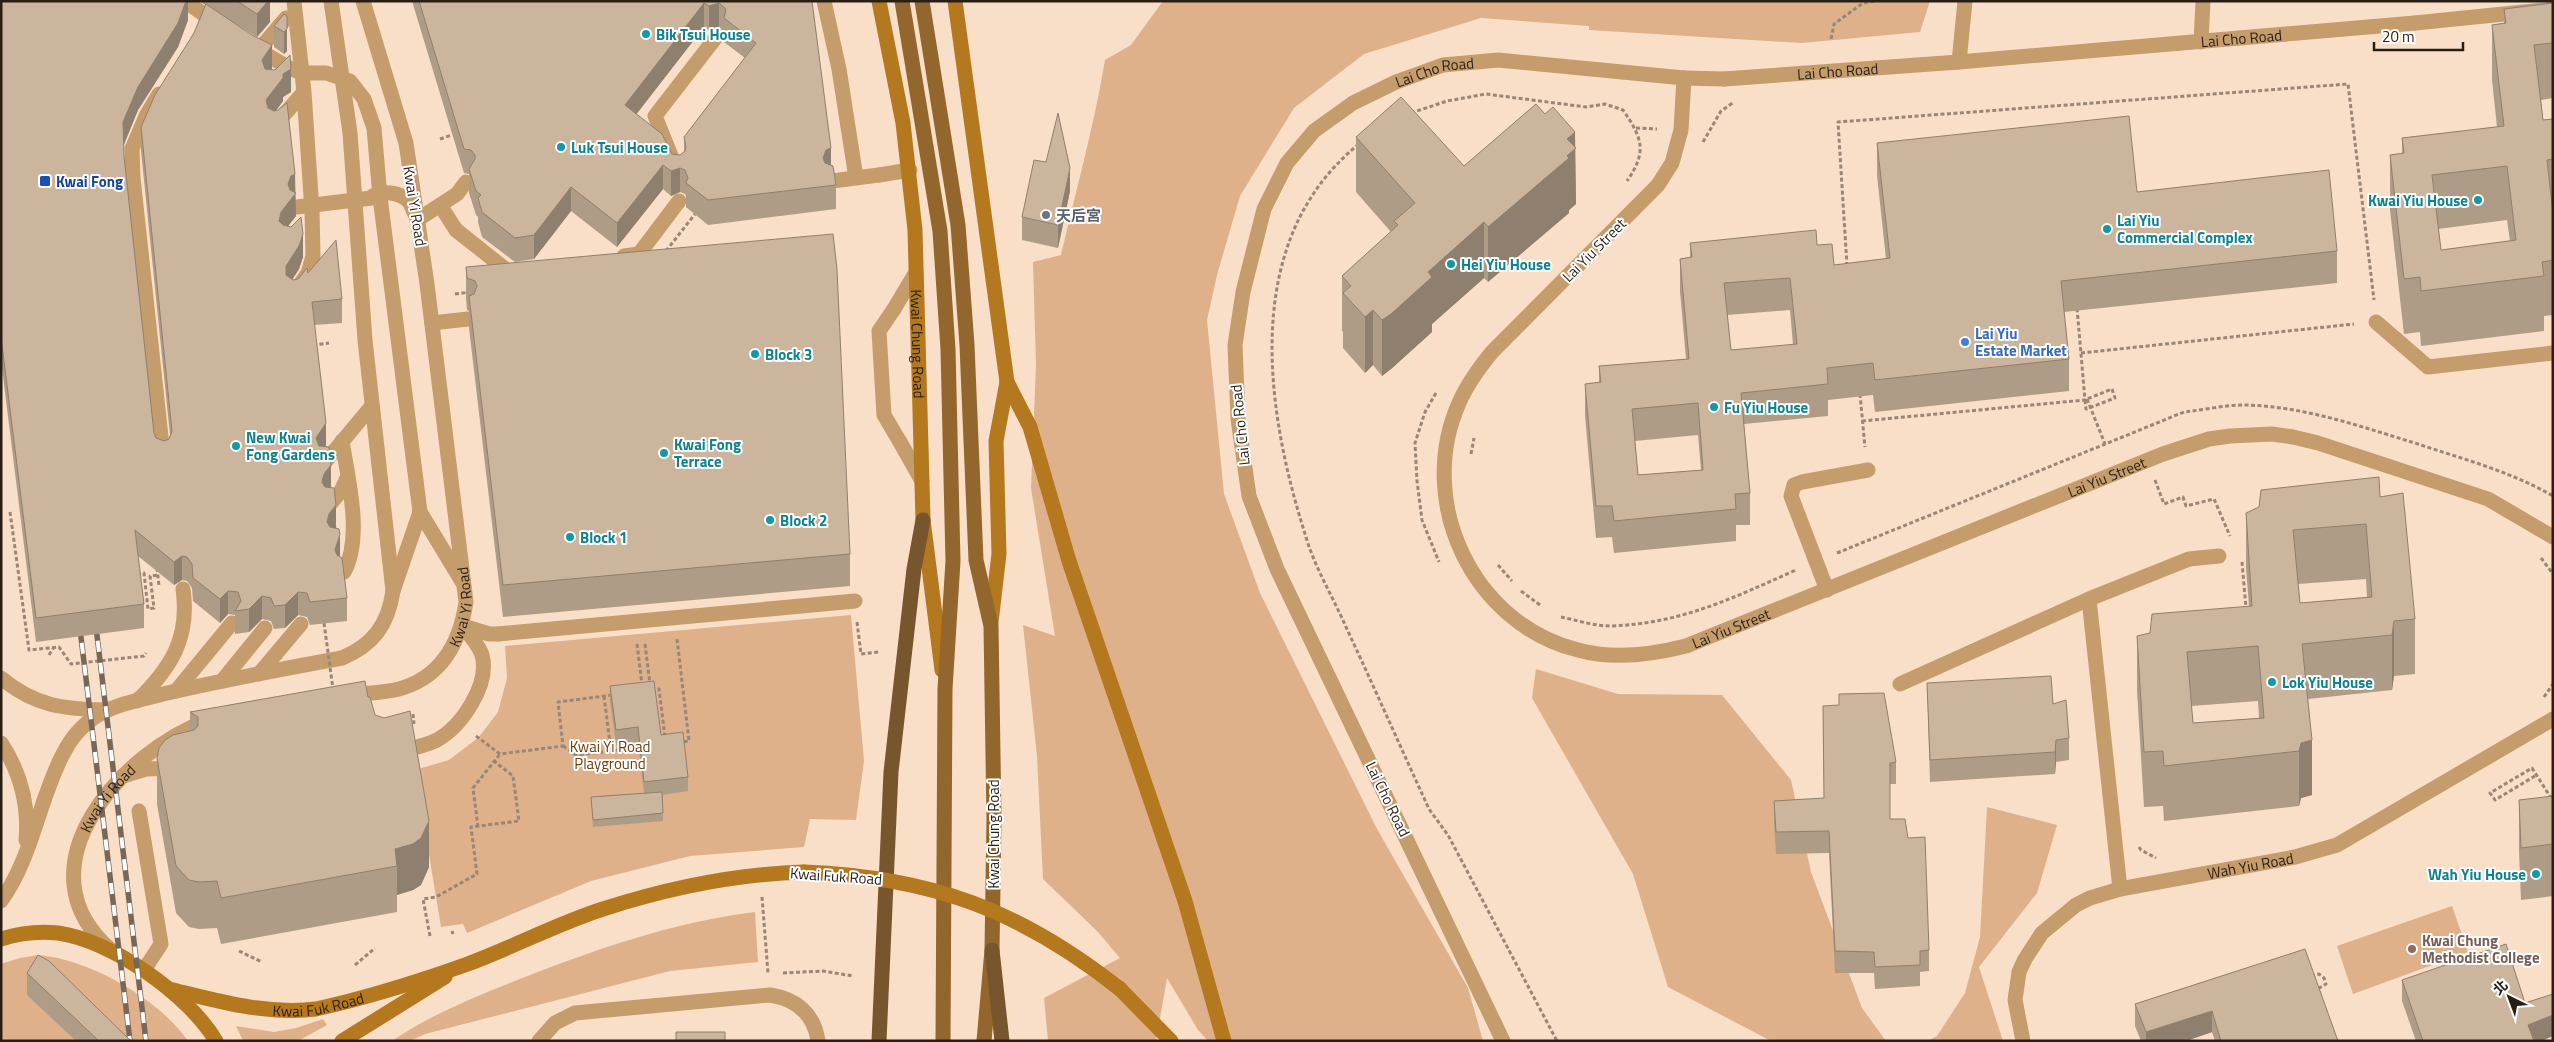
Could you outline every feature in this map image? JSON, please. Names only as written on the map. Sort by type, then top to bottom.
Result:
[{"type":"highway","points":[[879,1041],[891,772],[914,569],[923,520]]},
{"type":"highway","points":[[992,950],[1002,1041]]},
{"type":"main road","name":"Kwai Chung Road","points":[[879,1],[887,35],[910,170],[916,272],[923,520],[945,689]]},
{"type":"main road","name":"Kwai Chung Road","points":[[902,1],[940,231],[948,349],[954,561],[945,689],[943,1041]]},
{"type":"main road","name":"Kwai Chung Road","points":[[922,1],[933,58],[943,138],[958,225],[963,281],[976,560],[991,626]]},
{"type":"main road","name":"Kwai Chung Road","points":[[955,1],[1007,382],[996,441],[999,554],[991,626],[994,819],[992,950],[984,1041]]},
{"type":"main road","points":[[1007,382],[1030,427],[1069,561],[1185,901],[1224,1041]]},
{"type":"main road","name":"Kwai Fuk Road","points":[[169,988],[252,1009],[295,1012],[337,1004],[466,964],[558,925],[602,909],[653,894],[732,877],[804,872],[845,874],[888,880],[974,902],[1014,919],[1052,939],[1087,963],[1120,989],[1171,1041]]},
{"type":"main road","points":[[1,939],[38,932],[60,934],[117,955],[144,970],[169,988],[202,1021],[216,1041]]},
{"type":"main road","name":"Kwai Fuk Road","points":[[342,1041],[466,964]]},
{"type":"street","points":[[331,1],[350,133],[355,227],[371,407],[393,591]]},
{"type":"street","name":"Kwai Yi Road","points":[[337,695],[399,689],[420,680],[439,666],[449,653],[463,626],[466,602],[432,323],[406,143],[363,1]]},
{"type":"street","points":[[824,1],[846,106],[856,178]]},
{"type":"street","points":[[2201,42],[2203,1]]},
{"type":"street","points":[[294,4],[304,92],[313,256],[308,273],[294,294]]},
{"type":"street","points":[[258,51],[294,4]]},
{"type":"street","points":[[1959,62],[1964,4]]},
{"type":"street","points":[[190,6],[198,21],[196,27]]},
{"type":"street","points":[[190,6],[291,70],[304,73],[326,73],[350,81],[364,99],[374,128],[380,197],[420,512],[464,583]]},
{"type":"street","name":"Lai Cho Road","points":[[1503,1041],[1277,569],[1249,496],[1237,411],[1234,345],[1244,284],[1264,209],[1287,163],[1314,131],[1353,103],[1396,82],[1443,66],[1498,60],[1684,78],[1724,79],[1959,62],[2415,24],[2553,9]]},
{"type":"street","points":[[677,170],[655,116],[717,36]]},
{"type":"street","points":[[277,78],[300,50]]},
{"type":"street","name":"Lai Yiu Street","points":[[1684,78],[1681,130],[1672,163],[1658,185],[1492,352],[1466,388],[1451,424],[1445,463],[1445,487],[1454,533],[1472,573],[1502,609],[1538,635],[1572,649],[1597,654],[1641,654],[1686,646],[2163,454],[2209,439],[2249,434],[2272,434],[2318,443],[2466,491],[2512,511],[2553,537]]},
{"type":"street","points":[[163,456],[133,178],[132,149],[147,114],[166,82]]},
{"type":"street","points":[[275,125],[304,92]]},
{"type":"street","points":[[832,181],[910,170]]},
{"type":"street","points":[[355,227],[359,208],[373,195],[392,192],[409,202],[417,220],[457,194],[466,182]]},
{"type":"street","points":[[297,207],[380,197]]},
{"type":"street","points":[[612,257],[639,254],[679,202]]},
{"type":"street","points":[[440,205],[456,230],[509,272],[528,269]]},
{"type":"street","points":[[300,226],[312,211]]},
{"type":"street","points":[[916,272],[880,331],[884,415],[922,481]]},
{"type":"street","points":[[432,323],[468,319]]},
{"type":"street","points":[[2376,322],[2428,368],[2553,353]]},
{"type":"street","points":[[325,462],[371,407]]},
{"type":"street","points":[[342,441],[348,476],[354,540],[350,561],[344,572]]},
{"type":"street","points":[[1827,590],[1791,496],[1794,486],[1802,482],[1868,470]]},
{"type":"street","points":[[331,503],[341,491],[348,476]]},
{"type":"street","points":[[1,901],[19,871],[34,834],[45,793],[64,753],[84,725],[107,710],[137,701],[222,681],[342,658],[358,651],[372,640],[384,626],[390,609],[393,591],[420,512]]},
{"type":"street","points":[[336,544],[346,531],[352,517]]},
{"type":"street","points":[[1900,684],[2089,599],[2189,559],[2219,556]]},
{"type":"street","points":[[137,701],[161,678],[176,651],[184,626],[183,589]]},
{"type":"street","points":[[2089,599],[2120,889]]},
{"type":"street","points":[[463,626],[489,634],[498,634],[856,608]]},
{"type":"street","points":[[176,691],[216,642],[227,623]]},
{"type":"street","points":[[259,674],[301,624]]},
{"type":"street","points":[[382,755],[418,747],[438,739],[454,727],[467,712],[476,694],[482,675],[482,655],[463,626]]},
{"type":"street","points":[[222,681],[265,628]]},
{"type":"street","points":[[1,678],[32,699],[51,706],[70,709],[107,710]]},
{"type":"street","points":[[337,695],[360,701],[367,707]]},
{"type":"street","points":[[2536,729],[2553,711]]},
{"type":"street","name":"Kwai Yi Road","points":[[117,955],[96,935],[81,910],[75,892],[74,872],[76,853],[94,811],[122,776],[170,739],[186,729],[226,714]]},
{"type":"street","name":"Wah Yiu Road","points":[[2023,1041],[2016,1013],[2016,986],[2019,972],[2032,945],[2057,919],[2076,905],[2090,898],[2120,889],[2295,857],[2338,845],[2553,719]]},
{"type":"street","points":[[1,743],[14,762],[26,805],[25,849],[19,871]]},
{"type":"street","points":[[122,776],[146,769],[190,768]]},
{"type":"street","points":[[139,811],[161,944],[144,970]]},
{"type":"street","points":[[539,1041],[555,1024],[575,1014],[770,995],[795,1002],[805,1011],[813,1022],[818,1041]]},
{"type":"path","points":[[1831,39],[1834,24],[1863,4],[1876,1]]},
{"type":"path","points":[[1847,274],[1838,122],[2348,84],[2376,322],[2081,352]]},
{"type":"path","points":[[1407,115],[1447,102],[1486,94],[1586,107]]},
{"type":"path","points":[[1702,145],[1721,111],[1738,99]]},
{"type":"path","points":[[440,139],[452,135]]},
{"type":"path","points":[[1364,140],[1341,158],[1315,192],[1288,241],[1275,295],[1272,374],[1281,448],[1306,539],[1429,809],[1448,835],[1557,1041]]},
{"type":"path","points":[[1358,145],[1364,152]]},
{"type":"path","points":[[662,257],[689,218],[695,214]]},
{"type":"path","points":[[455,294],[474,292]]},
{"type":"path","points":[[1862,421],[2086,399],[2112,389],[2116,398],[2086,409],[2086,399],[2076,305]]},
{"type":"path","points":[[310,345],[329,343]]},
{"type":"path","points":[[1859,392],[1868,470]]},
{"type":"path","points":[[2086,399],[2105,444]]},
{"type":"path","points":[[1556,616],[1608,626],[1670,619],[1704,610],[1816,562],[2184,412],[2243,405],[2305,411],[2457,456],[2533,484],[2553,496]]},
{"type":"path","points":[[1470,457],[1475,431]]},
{"type":"path","points":[[2155,480],[2164,504],[2182,497],[2186,506],[2214,499],[2234,544]]},
{"type":"path","points":[[10,512],[29,650],[59,647],[71,664],[144,656],[148,649]]},
{"type":"path","points":[[2242,561],[2246,609]]},
{"type":"path","points":[[1497,564],[1520,591],[1542,606]]},
{"type":"path","points":[[156,566],[160,591]]},
{"type":"path","points":[[134,575],[144,573],[148,609],[154,608],[150,576],[158,575]]},
{"type":"path","points":[[856,608],[861,654],[879,652]]},
{"type":"path","points":[[324,623],[337,695]]},
{"type":"path","points":[[676,631],[689,741],[676,743]]},
{"type":"path","points":[[636,635],[643,692]]},
{"type":"path","points":[[645,643],[651,690],[659,689],[666,744]]},
{"type":"path","points":[[49,655],[54,647]]},
{"type":"path","points":[[2538,703],[2553,684]]},
{"type":"path","points":[[563,746],[558,702],[615,694]]},
{"type":"path","points":[[604,696],[611,751]]},
{"type":"path","points":[[655,698],[660,698]]},
{"type":"path","points":[[605,704],[611,704]]},
{"type":"path","points":[[472,732],[500,754]]},
{"type":"path","points":[[478,827],[473,788],[500,754],[563,746],[576,755],[648,746]]},
{"type":"path","points":[[430,936],[423,899],[436,897],[477,874],[471,827],[519,822],[513,776],[494,761]]},
{"type":"path","points":[[2535,776],[2495,800],[2490,792],[2532,768],[2553,800]]},
{"type":"path","points":[[2138,844],[2141,850],[2157,858],[2165,857]]},
{"type":"path","points":[[762,896],[768,973],[823,971],[853,976]]},
{"type":"path","points":[[355,965],[375,948]]},
{"type":"path","points":[[239,951],[262,962]]},
{"type":"path","points":[[2311,976],[2319,974],[2324,978],[2326,984],[2322,988],[2314,990]]},
{"type":"green space","points":[[1163,1],[1930,1],[1920,32],[1802,43],[1589,30],[1589,26],[1481,18],[1364,54],[1294,108],[1240,196],[1217,275],[1207,320],[1224,494],[1260,593],[1377,829],[1468,988],[1483,1041],[1208,1041],[1198,1030],[1167,978],[1156,1041],[1048,1041],[1044,998],[1120,958],[1097,931],[1043,879],[1037,756],[1023,625],[1055,636],[1031,488],[1036,365],[1033,262],[1061,255],[1090,134],[1105,60],[1131,45]]},
{"type":"green space","name":"Kwai Yi Road Playground","points":[[851,615],[864,761],[856,820],[810,819],[804,847],[690,856],[591,881],[467,933],[463,924],[441,927],[415,770],[449,760],[479,737],[498,712],[507,678],[505,646]]},
{"type":"green space","points":[[1536,669],[1618,694],[1722,695],[1791,780],[1811,872],[1862,1008],[1886,1041],[1771,1041],[1668,987],[1633,874],[1532,698]]},
{"type":"green space","points":[[1987,807],[2057,825],[2037,893],[1979,967],[2003,1041],[1928,1041],[1937,1036],[1965,993],[1980,937]]},
{"type":"green space","points":[[2452,906],[2468,952],[2353,994],[2337,946]]},
{"type":"green space","points":[[755,912],[758,962],[670,971],[425,1034],[410,1041],[392,1041],[457,1005],[609,946],[695,922]]},
{"type":"green space","points":[[38,955],[79,964],[121,983],[159,1010],[188,1041],[1,1041],[1,964]]},
{"type":"green space","points":[[323,1019],[327,1025],[298,1041],[243,1041],[236,1026],[274,1032],[296,1028]]},
{"type":"building","points":[[1,1],[186,1],[178,23],[138,87],[123,122],[124,156],[154,433],[156,438],[164,441],[169,439],[172,431],[141,127],[155,95],[194,33],[206,4],[252,35],[272,45],[262,60],[265,69],[275,70],[290,55],[291,69],[283,74],[283,78],[266,100],[268,108],[274,111],[287,103],[295,174],[291,176],[288,184],[290,190],[296,193],[281,212],[279,221],[283,225],[291,227],[301,217],[303,234],[299,246],[286,266],[286,275],[293,280],[298,279],[307,268],[308,273],[336,240],[342,299],[312,302],[326,423],[316,438],[319,446],[329,447],[331,465],[324,474],[322,482],[325,487],[334,488],[336,505],[329,514],[327,522],[330,527],[339,529],[340,534],[335,550],[337,555],[342,558],[347,598],[310,602],[307,593],[298,592],[285,605],[274,606],[271,598],[262,596],[249,609],[235,611],[241,601],[238,592],[228,591],[220,599],[193,578],[192,564],[187,557],[182,556],[174,562],[135,530],[144,604],[36,618],[1,337]]},
{"type":"building","points":[[237,1],[268,1],[257,14]]},
{"type":"building","points":[[419,1],[812,1],[831,148],[826,150],[823,158],[825,163],[833,166],[836,185],[708,200],[686,183],[688,178],[685,170],[680,168],[671,171],[663,165],[617,223],[571,187],[534,235],[515,238],[482,212],[478,198],[481,195],[476,191],[469,169],[475,159],[475,155],[471,150],[464,149]],"holes":[[[704,3],[709,6],[719,3],[726,9],[724,18],[756,43],[684,137],[685,151],[680,155],[672,154],[662,134],[625,105]]]},
{"type":"building","points":[[2553,3],[2553,43],[2534,45],[2543,120],[2553,119],[2553,159],[2547,160],[2553,213],[2553,260],[2542,262],[2544,276],[2421,291],[2420,277],[2404,279],[2390,155],[2404,153],[2402,138],[2504,126],[2492,25],[2506,23],[2504,9]],"holes":[[[2507,166],[2516,240],[2441,250],[2432,175]]]},
{"type":"building","points":[[284,14],[287,16],[287,29],[284,32],[274,26]]},
{"type":"building","points":[[1401,97],[1464,166],[1536,104],[1545,114],[1553,107],[1575,132],[1567,139],[1576,148],[1567,156],[1569,158],[1488,227],[1484,222],[1428,272],[1432,277],[1382,320],[1373,310],[1365,317],[1343,293],[1351,286],[1342,276],[1398,225],[1394,221],[1415,203],[1356,137]]},
{"type":"building","points":[[1058,113],[1070,168],[1058,225],[1022,217],[1034,160],[1046,162]]},
{"type":"building","points":[[2129,116],[2137,192],[2329,170],[2337,251],[2061,281],[2069,359],[1875,380],[1873,363],[1827,368],[1828,384],[1741,393],[1750,493],[1735,494],[1736,509],[1614,521],[1612,506],[1596,506],[1585,384],[1601,382],[1599,366],[1689,359],[1680,259],[1692,257],[1690,243],[1816,230],[1817,245],[1832,244],[1834,265],[1890,258],[1877,143]],"holes":[[[1790,278],[1797,344],[1731,350],[1724,283]],[[1698,403],[1703,470],[1638,475],[1632,409]]]},
{"type":"building","name":"Kwai Fong Terrace","points":[[833,234],[837,269],[850,554],[503,585],[469,296],[474,294],[477,286],[475,281],[467,278],[466,267]]},
{"type":"building","points":[[2379,477],[2380,497],[2403,493],[2415,619],[2394,621],[2392,635],[2302,644],[2312,740],[2301,743],[2299,751],[2164,766],[2163,751],[2144,752],[2137,636],[2150,633],[2152,614],[2252,606],[2246,513],[2259,507],[2261,490]],"holes":[[[2366,524],[2372,597],[2300,603],[2293,530]],[[2258,646],[2264,718],[2193,723],[2187,652]]]},
{"type":"building","points":[[2051,676],[2053,704],[2066,700],[2069,738],[2056,740],[2055,752],[1930,760],[1927,683]]},
{"type":"building","points":[[365,681],[368,697],[370,697],[375,715],[384,718],[410,711],[429,821],[421,838],[413,844],[395,849],[397,866],[221,898],[217,881],[199,882],[189,880],[176,866],[157,758],[159,748],[165,740],[173,735],[194,730],[198,726],[198,717],[190,712]]},
{"type":"building","points":[[654,681],[661,735],[683,732],[688,777],[644,782],[638,727],[616,730],[610,686]]},
{"type":"building","points":[[1884,693],[1896,762],[1890,763],[1890,819],[1905,819],[1908,838],[1925,837],[1929,950],[1920,951],[1920,965],[1875,967],[1874,952],[1835,951],[1829,831],[1776,832],[1774,801],[1824,798],[1823,706],[1839,705],[1839,694]]},
{"type":"building","points":[[662,792],[663,813],[593,820],[591,797]]},
{"type":"building","points":[[2553,796],[2553,844],[2521,848],[2519,800]]},
{"type":"building","points":[[2506,944],[2525,1003],[2553,994],[2553,1015],[2528,1025],[2534,1041],[2423,1041],[2402,980]]},
{"type":"building","points":[[2305,949],[2338,1041],[2221,1041],[2212,1011],[2146,1032],[2135,1004]]},
{"type":"building","points":[[38,955],[49,961],[131,1041],[99,1041],[27,973]]},
{"type":"building","points":[[676,1032],[725,1032],[725,1041],[676,1041]]},
{"type":"railway","points":[[95,619],[146,1041]]},
{"type":"railway","points":[[79,621],[130,1041]]},
{"type":"place","name":"Bik Tsui House","points":[[646,34]]},
{"type":"place","name":"Luk Tsui House","points":[[561,147]]},
{"type":"place","name":"Kwai Fong","points":[[45,181]]},
{"type":"place","name":"Kwai Yiu House","points":[[2478,200]]},
{"type":"place","name":"天后宮","points":[[1046,215]]},
{"type":"place","name":"Lai Yiu Commercial Complex","points":[[2107,229]]},
{"type":"place","name":"Hei Yiu House","points":[[1451,264]]},
{"type":"place","name":"Lai Yiu Estate Market","points":[[1965,342]]},
{"type":"place","name":"Block 3","points":[[755,354]]},
{"type":"place","name":"Fu Yiu House","points":[[1714,407]]},
{"type":"place","name":"New Kwai Fong Gardens","points":[[236,446]]},
{"type":"place","name":"Kwai Fong Terrace","points":[[664,453]]},
{"type":"place","name":"Block 2","points":[[770,520]]},
{"type":"place","name":"Block 1","points":[[570,537]]},
{"type":"place","name":"Lok Yiu House","points":[[2272,682]]},
{"type":"place","name":"Wah Yiu House","points":[[2536,874]]},
{"type":"place","name":"Kwai Chung Methodist College","points":[[2412,949]]}]
